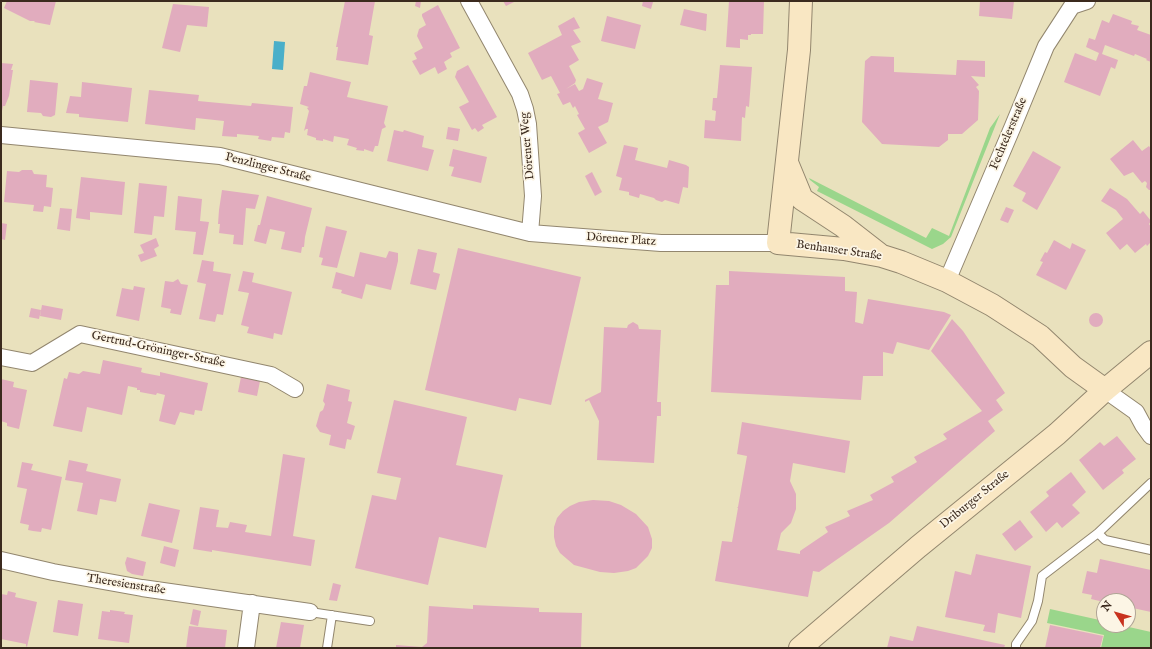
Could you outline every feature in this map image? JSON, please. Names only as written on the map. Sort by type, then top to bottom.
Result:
[{"type":"main road","points":[[778,243],[799,50],[801,1]]},
{"type":"main road","points":[[787,162],[802,199],[843,226],[882,256]]},
{"type":"main road","name":"Benhauser Straße","points":[[778,243],[844,249],[882,256],[901,262],[947,281],[992,305],[1040,336],[1073,367],[1105,390]]},
{"type":"main road","name":"Driburger Straße","points":[[800,648],[918,547],[1057,434],[1105,390],[1151,352]]},
{"type":"street","name":"Dörener Weg","points":[[469,1],[520,94],[525,109],[528,124],[533,196],[530,233]]},
{"type":"street","name":"Fechtelerstraße","points":[[947,281],[1046,46],[1078,3]]},
{"type":"street","name":"Penzlinger Straße","points":[[1,135],[220,156],[530,233]]},
{"type":"street","name":"Dörener Platz","points":[[530,233],[661,244],[778,243]]},
{"type":"street","name":"Gertrud-Gröninger-Straße","points":[[1,357],[32,363],[80,334],[271,375],[295,389]]},
{"type":"street","points":[[1105,390],[1136,412],[1151,436]]},
{"type":"street","name":"Theresienstraße","points":[[1,560],[53,572],[114,583],[310,612]]},
{"type":"street","points":[[246,648],[252,603]]},
{"type":"lane","points":[[1016,648],[1016,644],[1032,621],[1038,601],[1042,576],[1098,533],[1151,483]]},
{"type":"lane","points":[[1098,533],[1105,540],[1151,550]]},
{"type":"lane","points":[[310,612],[370,621]]},
{"type":"lane","points":[[327,648],[332,615]]},
{"type":"green space","points":[[1000,114],[951,237],[943,244],[932,249],[817,191],[819,187],[809,178],[926,238],[932,228],[949,236],[990,128]]},
{"type":"green space","points":[[1050,609],[1096,619],[1096,633],[1136,633],[1136,629],[1151,632],[1151,648],[1101,648],[1104,635],[1047,623]]},
{"type":"water","points":[[274,41],[285,42],[283,70],[272,69]]},
{"type":"building","points":[[7,1],[56,1],[50,25],[30,21],[4,8]]},
{"type":"building","points":[[345,1],[375,1],[369,35],[373,36],[368,65],[336,60],[338,47],[336,47]]},
{"type":"building","points":[[416,1],[421,1],[420,8],[415,6]]},
{"type":"building","points":[[503,1],[516,1],[506,6]]},
{"type":"building","points":[[643,1],[653,2],[651,9],[642,6]]},
{"type":"building","points":[[729,1],[764,1],[763,34],[748,35],[748,40],[740,39],[740,48],[726,47]]},
{"type":"building","points":[[980,1],[1014,1],[1012,19],[979,16]]},
{"type":"building","points":[[173,4],[209,7],[207,27],[187,25],[180,52],[162,48]]},
{"type":"building","points":[[438,5],[460,48],[450,53],[452,57],[444,62],[447,69],[438,74],[435,67],[420,75],[412,61],[417,59],[414,53],[423,48],[417,36],[419,29],[426,25],[422,14]]},
{"type":"building","points":[[684,9],[707,14],[706,31],[680,25]]},
{"type":"building","points":[[1113,14],[1132,21],[1131,24],[1139,26],[1137,30],[1151,35],[1151,62],[1135,54],[1134,56],[1105,45],[1102,54],[1118,60],[1115,69],[1111,67],[1100,96],[1064,82],[1075,53],[1096,61],[1099,53],[1086,47],[1089,38],[1095,40],[1102,20],[1109,23]]},
{"type":"building","points":[[607,16],[641,25],[635,49],[601,41]]},
{"type":"building","points":[[574,17],[580,28],[573,30],[581,42],[571,46],[579,60],[569,66],[576,80],[575,83],[566,89],[575,84],[579,91],[583,89],[587,78],[603,83],[598,99],[613,103],[608,122],[598,127],[607,143],[589,153],[578,133],[585,129],[577,115],[579,114],[575,106],[573,108],[570,102],[563,105],[557,94],[560,93],[551,76],[542,80],[528,53],[562,35],[558,26]]},
{"type":"building","points":[[871,56],[894,57],[894,72],[956,75],[957,60],[985,61],[985,77],[971,76],[979,85],[976,87],[979,91],[978,120],[962,134],[948,134],[948,140],[939,147],[882,144],[862,122],[865,61]]},
{"type":"building","points":[[1,63],[13,64],[11,70],[13,70],[9,96],[5,106],[3,106],[2,111]]},
{"type":"building","points":[[468,65],[497,117],[482,125],[484,128],[478,132],[475,128],[472,130],[459,107],[469,102],[455,77],[457,71]]},
{"type":"building","points":[[720,65],[752,67],[749,107],[746,106],[745,118],[742,117],[741,141],[704,138],[705,120],[715,121],[716,111],[712,110],[713,98],[717,98]]},
{"type":"building","points":[[310,72],[351,82],[347,97],[388,106],[384,123],[386,127],[382,129],[378,146],[375,146],[373,152],[364,149],[364,151],[356,150],[357,148],[347,145],[349,139],[334,136],[333,142],[323,139],[323,141],[316,140],[316,138],[307,135],[308,129],[304,131],[309,111],[307,108],[309,107],[300,104],[304,86],[307,86]]},
{"type":"building","points":[[30,80],[58,83],[55,115],[51,117],[43,116],[41,113],[27,112]]},
{"type":"building","points":[[82,82],[132,88],[128,122],[79,117],[79,114],[66,113],[70,96],[81,97]]},
{"type":"building","points":[[149,90],[199,95],[198,101],[251,106],[252,103],[293,107],[290,133],[285,132],[284,138],[272,137],[271,141],[258,139],[259,136],[237,134],[237,137],[222,136],[224,121],[196,118],[195,130],[145,124]]},
{"type":"building","points":[[448,127],[460,129],[458,141],[446,139]]},
{"type":"building","points":[[394,130],[403,132],[404,130],[424,136],[422,147],[434,150],[428,171],[387,161]]},
{"type":"building","points":[[1133,140],[1142,151],[1149,146],[1151,149],[1151,190],[1146,187],[1147,183],[1145,181],[1142,183],[1133,172],[1124,176],[1110,159]]},
{"type":"building","points":[[624,145],[638,148],[635,160],[667,168],[669,160],[689,167],[688,188],[683,187],[679,204],[665,200],[662,202],[640,194],[639,198],[629,195],[629,192],[619,190],[622,178],[616,176]]},
{"type":"building","points":[[453,149],[487,157],[481,183],[451,176],[454,167],[449,166]]},
{"type":"building","points":[[1033,151],[1061,167],[1037,210],[1022,201],[1026,193],[1013,186]]},
{"type":"building","points":[[22,170],[32,170],[34,174],[47,175],[46,187],[53,188],[51,207],[44,206],[43,212],[33,211],[34,205],[4,202],[7,171],[19,172]]},
{"type":"building","points":[[592,172],[602,192],[595,196],[585,176]]},
{"type":"building","points":[[81,177],[125,182],[122,215],[90,212],[90,220],[76,218]]},
{"type":"building","points":[[139,183],[167,186],[164,217],[154,216],[152,235],[134,233]]},
{"type":"building","points":[[1110,188],[1127,199],[1140,214],[1143,211],[1151,221],[1149,224],[1151,227],[1151,242],[1135,253],[1127,244],[1120,250],[1106,233],[1123,219],[1116,210],[1101,201]]},
{"type":"building","points":[[222,190],[259,195],[255,209],[246,208],[243,245],[233,244],[234,235],[219,233],[220,224],[218,224]]},
{"type":"building","points":[[178,196],[202,199],[200,221],[209,222],[203,255],[193,254],[196,232],[175,230]]},
{"type":"building","points":[[267,196],[312,208],[304,247],[302,247],[301,253],[281,249],[285,232],[270,229],[266,244],[254,241],[258,225],[260,225]]},
{"type":"building","points":[[1006,207],[1014,210],[1008,223],[1000,220]]},
{"type":"building","points":[[60,208],[72,209],[70,231],[57,229]]},
{"type":"building","points":[[1,223],[7,224],[5,240],[1,239]]},
{"type":"building","points":[[326,226],[347,231],[337,268],[321,265],[323,258],[319,257]]},
{"type":"building","points":[[156,238],[159,246],[154,249],[157,256],[141,262],[138,255],[144,253],[140,245]]},
{"type":"building","points":[[1054,240],[1070,249],[1072,243],[1086,250],[1066,290],[1036,275],[1043,262],[1040,261],[1045,252],[1047,253]]},
{"type":"building","points":[[458,248],[581,277],[551,405],[519,398],[516,411],[425,390]]},
{"type":"building","points":[[418,249],[437,253],[433,272],[440,274],[436,290],[410,284]]},
{"type":"building","points":[[389,251],[398,253],[398,261],[391,290],[366,284],[362,299],[341,293],[342,290],[332,288],[336,272],[354,277],[360,252],[386,258]]},
{"type":"building","points":[[202,260],[214,262],[213,271],[231,274],[223,315],[217,314],[215,322],[199,319],[206,284],[197,282]]},
{"type":"building","points":[[243,271],[254,273],[252,282],[292,292],[282,335],[274,333],[273,339],[247,333],[249,327],[241,325],[249,293],[238,291]]},
{"type":"building","points":[[729,271],[845,277],[845,291],[857,292],[855,322],[863,324],[868,299],[944,312],[951,315],[929,350],[897,342],[893,354],[883,352],[883,376],[863,376],[861,400],[711,392],[716,285],[729,285]]},
{"type":"building","points":[[178,279],[181,284],[188,285],[181,315],[170,313],[171,309],[161,307],[165,281],[173,282]]},
{"type":"building","points":[[134,286],[145,288],[139,321],[116,316],[122,288],[133,290]]},
{"type":"building","points":[[42,305],[63,309],[61,320],[40,316]]},
{"type":"building","points":[[31,308],[41,310],[39,319],[29,317]]},
{"type":"building","points":[[1096,313],[1101,315],[1103,320],[1101,325],[1096,327],[1091,325],[1089,320],[1091,315]]},
{"type":"building","points":[[952,319],[963,331],[1005,393],[996,400],[1003,410],[988,421],[995,431],[889,523],[819,572],[813,571],[808,597],[715,581],[722,541],[732,542],[747,456],[737,454],[742,422],[850,441],[845,473],[793,463],[790,481],[796,494],[796,509],[791,523],[781,533],[777,550],[800,554],[800,551],[828,532],[825,527],[850,516],[847,511],[873,500],[870,495],[894,482],[891,477],[917,462],[914,457],[947,439],[943,434],[982,411],[931,351]]},
{"type":"building","points":[[633,322],[638,325],[639,329],[661,330],[657,402],[661,402],[661,416],[657,416],[654,463],[597,460],[599,421],[589,400],[585,402],[585,400],[601,392],[604,327],[627,328],[628,325]]},
{"type":"building","points":[[103,360],[142,368],[141,372],[144,373],[160,376],[160,372],[208,383],[202,411],[195,410],[194,415],[180,412],[175,425],[159,421],[165,395],[140,392],[137,388],[128,386],[122,415],[87,407],[82,432],[53,426],[64,378],[67,379],[69,372],[79,374],[83,371],[100,374]]},
{"type":"building","points":[[241,377],[260,381],[257,396],[238,392]]},
{"type":"building","points":[[1,379],[14,382],[13,387],[27,390],[19,429],[7,426],[7,423],[1,421]]},
{"type":"building","points":[[327,384],[350,390],[348,401],[352,402],[347,423],[355,426],[351,440],[347,439],[345,449],[329,445],[331,435],[320,432],[316,426],[320,412],[323,410],[325,404],[323,401]]},
{"type":"building","points":[[394,400],[467,417],[456,465],[503,475],[486,548],[439,537],[428,585],[355,568],[372,495],[396,500],[401,478],[377,473]]},
{"type":"building","points":[[1117,436],[1136,459],[1122,470],[1124,473],[1103,490],[1079,460],[1100,442],[1104,446]]},
{"type":"building","points":[[283,454],[305,458],[293,536],[315,540],[311,566],[212,550],[212,552],[193,549],[200,507],[219,510],[216,527],[228,528],[230,522],[247,525],[245,532],[271,536]]},
{"type":"building","points":[[69,460],[88,464],[86,471],[121,479],[116,502],[100,499],[97,515],[77,511],[83,483],[65,480]]},
{"type":"building","points":[[22,462],[33,464],[31,470],[62,477],[51,530],[42,528],[41,532],[28,530],[29,525],[20,523],[27,489],[17,487]]},
{"type":"building","points":[[1071,472],[1086,492],[1072,505],[1080,513],[1062,528],[1057,522],[1046,532],[1030,512],[1049,496],[1046,492]]},
{"type":"building","points":[[593,500],[609,501],[621,505],[636,514],[648,527],[652,539],[652,548],[648,556],[636,568],[614,573],[600,572],[574,565],[560,553],[556,546],[554,537],[554,527],[557,518],[570,506],[579,502]]},
{"type":"building","points":[[149,503],[180,510],[172,543],[141,536]]},
{"type":"building","points":[[1020,520],[1033,537],[1015,551],[1002,534]]},
{"type":"building","points":[[164,546],[179,550],[175,567],[160,563]]},
{"type":"building","points":[[976,554],[1031,566],[1021,618],[998,613],[995,633],[983,631],[985,625],[945,617],[955,571],[971,575]]},
{"type":"building","points":[[127,557],[146,562],[143,576],[132,574],[127,571],[125,563]]},
{"type":"building","points":[[1100,559],[1151,570],[1151,612],[1136,609],[1136,593],[1096,593],[1096,600],[1091,599],[1092,595],[1082,593],[1087,571],[1097,573]]},
{"type":"building","points":[[333,583],[341,585],[337,601],[329,600]]},
{"type":"building","points":[[8,591],[16,593],[15,597],[37,602],[27,647],[26,644],[1,639],[1,594],[7,595]]},
{"type":"building","points":[[58,600],[83,604],[78,636],[53,632]]},
{"type":"building","points":[[473,605],[539,608],[539,612],[582,613],[581,648],[396,648],[396,645],[422,647],[427,643],[429,606],[473,609]]},
{"type":"building","points":[[193,609],[201,611],[198,626],[190,624]]},
{"type":"building","points":[[110,610],[125,612],[124,614],[133,615],[129,643],[98,639],[102,611],[110,612]]},
{"type":"building","points":[[281,622],[304,625],[300,648],[276,648]]},
{"type":"building","points":[[1050,625],[1103,636],[1100,648],[1045,648]]},
{"type":"building","points":[[189,626],[227,630],[225,648],[186,648]]},
{"type":"building","points":[[917,626],[1005,645],[1004,648],[887,648],[890,636],[913,641]]}]
